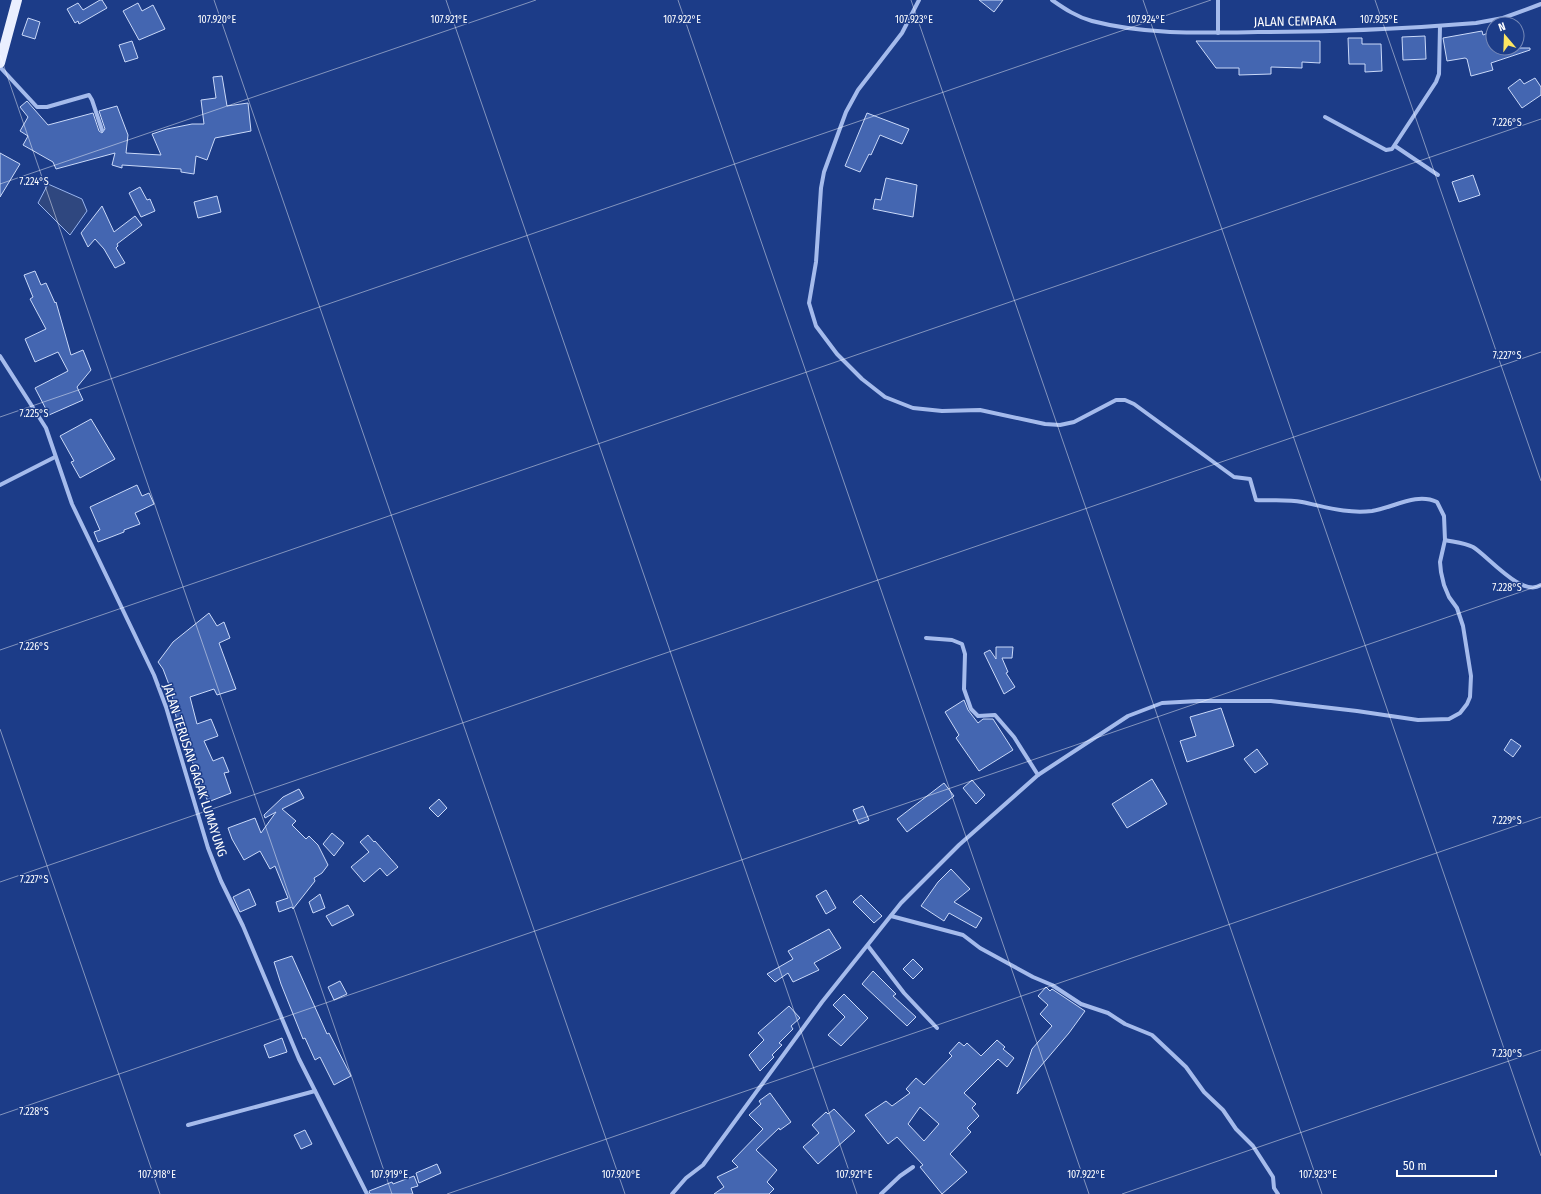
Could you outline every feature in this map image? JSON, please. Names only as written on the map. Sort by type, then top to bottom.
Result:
[{"type":"main road","points":[[0,63],[17,0]]},
{"type":"street","points":[[672,1194],[686,1178],[703,1165],[822,1002],[868,946],[901,902],[959,845],[1038,775],[1128,716],[1162,704],[1198,701],[1271,701],[1418,720],[1438,721],[1456,716],[1467,704],[1470,697],[1471,676],[1463,626],[1458,608],[1447,591],[1441,572],[1440,562],[1445,540],[1444,516],[1437,502],[1425,497],[1393,507],[1357,512],[1342,511],[1302,502],[1258,500],[1255,498],[1251,480],[1234,476],[1134,404],[1125,400],[1116,400],[1074,422],[1060,425],[1045,424],[980,410],[942,411],[904,406],[885,397],[862,380],[822,336],[813,319],[809,303],[816,262],[820,188],[824,172],[846,112],[858,90],[902,33],[919,0]]},
{"type":"street","name":"JALAN CEMPAKA","points":[[1052,0],[1071,13],[1084,18],[1124,28],[1218,33],[1298,32],[1476,23],[1503,18],[1541,4]]},
{"type":"street","points":[[1218,0],[1218,33]]},
{"type":"street","points":[[1325,117],[1386,150],[1394,146],[1436,82],[1439,74],[1440,26]]},
{"type":"street","points":[[0,66],[37,107],[47,107],[89,95],[102,130]]},
{"type":"street","points":[[1394,146],[1438,175]]},
{"type":"street","name":"JALAN TERUSAN GAGAK LUMAYUNG","points":[[0,356],[46,428],[72,504],[92,549],[154,675],[166,707],[208,848],[221,881],[243,926],[294,1047],[367,1194]]},
{"type":"street","points":[[0,485],[55,457]]},
{"type":"street","points":[[1445,540],[1471,546],[1516,582],[1533,588],[1541,585]]},
{"type":"street","points":[[926,638],[952,640],[962,644],[965,654],[964,689],[974,713],[978,716],[994,715],[1014,737],[1038,775]]},
{"type":"street","points":[[891,916],[963,935],[980,948],[1033,977],[1052,985],[1081,1004],[1108,1013],[1124,1024],[1152,1035],[1186,1067],[1204,1092],[1223,1110],[1236,1129],[1253,1146],[1273,1177],[1274,1188],[1278,1194]]},
{"type":"street","points":[[868,946],[904,993],[937,1028]]},
{"type":"street","points":[[188,1125],[315,1091]]},
{"type":"street","points":[[881,1194],[900,1176],[913,1167]]},
{"type":"water","points":[[48,184],[82,199],[87,211],[70,235],[38,203]]},
{"type":"building","points":[[102,0],[107,8],[79,24],[78,21],[75,23],[67,9],[78,3],[83,10]]},
{"type":"building","points":[[979,0],[1003,0],[994,12]]},
{"type":"building","points":[[138,3],[142,11],[153,5],[165,29],[139,40],[123,11]]},
{"type":"building","points":[[28,18],[40,22],[35,39],[22,35]]},
{"type":"building","points":[[1482,31],[1483,35],[1485,34],[1485,56],[1512,56],[1491,63],[1493,70],[1471,76],[1467,59],[1447,61],[1443,38]]},
{"type":"building","points":[[1425,36],[1426,59],[1403,60],[1402,37]]},
{"type":"building","points":[[1348,38],[1362,38],[1362,44],[1381,44],[1382,71],[1365,72],[1365,64],[1349,64]]},
{"type":"building","points":[[132,41],[138,58],[125,62],[119,45]]},
{"type":"building","points":[[1196,41],[1320,41],[1320,63],[1302,62],[1302,68],[1271,67],[1271,74],[1239,75],[1239,68],[1216,68]]},
{"type":"building","points":[[1525,48],[1530,48],[1530,50],[1525,52]]},
{"type":"building","points":[[222,76],[227,106],[248,103],[251,131],[215,138],[207,160],[196,156],[194,174],[181,172],[181,169],[122,165],[122,168],[112,165],[115,153],[56,169],[53,162],[23,145],[28,136],[20,131],[28,117],[20,107],[27,101],[48,125],[93,113],[99,131],[102,133],[105,129],[99,111],[117,106],[128,135],[126,153],[161,155],[152,134],[167,129],[192,124],[204,124],[201,100],[216,98],[213,77]]},
{"type":"building","points":[[1535,78],[1541,87],[1541,95],[1522,108],[1508,88],[1520,79],[1524,84]]},
{"type":"building","points":[[867,113],[909,129],[902,144],[880,135],[871,155],[869,154],[860,172],[845,166]]},
{"type":"building","points":[[0,153],[20,164],[0,197]]},
{"type":"building","points":[[1473,175],[1480,195],[1459,202],[1452,182]]},
{"type":"building","points":[[886,178],[917,185],[913,217],[873,209],[875,199],[881,200]]},
{"type":"building","points":[[140,187],[147,200],[150,199],[155,211],[141,217],[129,193]]},
{"type":"building","points":[[217,196],[221,212],[198,218],[194,202]]},
{"type":"building","points":[[102,206],[114,232],[135,216],[142,225],[117,244],[118,246],[116,248],[125,263],[115,268],[104,249],[95,239],[88,247],[81,233]]},
{"type":"building","points":[[35,271],[41,285],[46,283],[55,303],[56,302],[71,355],[83,350],[91,370],[77,387],[83,400],[49,415],[35,388],[68,371],[58,352],[35,362],[25,339],[46,329],[30,299],[33,297],[24,275]]},
{"type":"building","points":[[91,419],[115,459],[80,478],[71,462],[74,461],[60,436]]},
{"type":"building","points":[[137,485],[142,496],[149,493],[154,504],[135,513],[140,524],[98,542],[94,532],[100,530],[90,507]]},
{"type":"building","points":[[209,613],[217,626],[224,622],[230,638],[219,643],[236,689],[217,695],[214,689],[190,697],[197,724],[211,719],[218,736],[204,741],[213,761],[223,757],[229,772],[224,773],[231,793],[208,802],[177,722],[171,690],[163,669],[158,662],[173,642]]},
{"type":"building","points":[[996,647],[1013,647],[1012,658],[1002,658],[1008,672],[1006,673],[1015,687],[1004,694],[984,653],[990,650],[996,659]]},
{"type":"building","points":[[964,700],[968,710],[978,723],[983,719],[993,719],[1013,750],[979,771],[956,738],[959,735],[945,712]]},
{"type":"building","points":[[1221,708],[1234,746],[1187,762],[1180,741],[1196,736],[1190,717]]},
{"type":"building","points":[[1511,739],[1521,746],[1513,757],[1504,750]]},
{"type":"building","points":[[1257,749],[1268,764],[1255,773],[1244,759]]},
{"type":"building","points":[[1152,779],[1167,804],[1127,828],[1112,804]]},
{"type":"building","points":[[972,780],[985,795],[976,804],[963,788]]},
{"type":"building","points":[[944,783],[954,796],[907,832],[897,819]]},
{"type":"building","points":[[299,789],[304,798],[282,809],[296,821],[292,825],[306,839],[309,836],[318,845],[328,865],[322,873],[314,878],[315,881],[293,909],[292,907],[279,912],[276,902],[288,898],[275,866],[270,869],[260,851],[244,860],[232,839],[228,828],[255,818],[261,833],[276,812],[265,818],[264,815],[283,797]]},
{"type":"building","points":[[439,799],[447,808],[438,817],[429,808]]},
{"type":"building","points":[[863,806],[869,820],[859,824],[853,810]]},
{"type":"building","points":[[332,833],[344,843],[334,856],[323,844]]},
{"type":"building","points":[[368,835],[398,867],[387,876],[380,868],[364,882],[351,867],[369,852],[360,842]]},
{"type":"building","points":[[951,869],[970,889],[954,902],[982,918],[976,928],[949,913],[944,921],[921,906],[938,882]]},
{"type":"building","points":[[249,889],[256,905],[240,912],[233,897]]},
{"type":"building","points":[[826,890],[836,908],[826,914],[816,896]]},
{"type":"building","points":[[320,894],[325,908],[313,913],[309,902]]},
{"type":"building","points":[[861,895],[882,916],[874,923],[853,902]]},
{"type":"building","points":[[348,905],[354,915],[332,926],[326,916]]},
{"type":"building","points":[[829,929],[841,948],[814,963],[819,970],[793,982],[788,973],[775,982],[767,974],[793,959],[788,951]]},
{"type":"building","points":[[292,956],[327,1034],[329,1033],[351,1076],[334,1085],[320,1057],[315,1060],[305,1038],[303,1039],[281,984],[274,962]]},
{"type":"building","points":[[913,959],[923,969],[913,979],[903,969]]},
{"type":"building","points":[[873,971],[896,994],[893,996],[916,1017],[907,1026],[862,984]]},
{"type":"building","points":[[340,981],[347,994],[334,1000],[328,987]]},
{"type":"building","points":[[1046,987],[1050,991],[1052,989],[1085,1011],[1069,1033],[1017,1094],[1032,1049],[1052,1026],[1040,1014],[1048,1005],[1038,996]]},
{"type":"building","points":[[844,994],[868,1018],[841,1046],[828,1035],[845,1017],[833,1005]]},
{"type":"building","points":[[789,1006],[800,1018],[791,1026],[793,1029],[779,1043],[782,1045],[772,1055],[774,1057],[760,1071],[749,1055],[764,1040],[758,1033]]},
{"type":"building","points":[[282,1038],[287,1052],[269,1058],[264,1045]]},
{"type":"building","points":[[997,1040],[1005,1047],[1003,1049],[1014,1058],[1007,1067],[998,1059],[964,1093],[976,1104],[972,1108],[979,1116],[967,1128],[971,1132],[950,1154],[967,1172],[942,1194],[920,1167],[923,1165],[897,1137],[888,1144],[865,1115],[886,1101],[892,1106],[910,1093],[906,1089],[916,1078],[924,1085],[952,1056],[949,1053],[959,1042],[964,1046],[967,1043],[981,1056]],"holes":[[[920,1107],[939,1124],[924,1141],[908,1124]]]},
{"type":"building","points":[[770,1093],[791,1122],[780,1130],[779,1128],[756,1150],[777,1170],[767,1182],[774,1189],[769,1194],[714,1194],[724,1187],[717,1177],[738,1167],[732,1161],[763,1129],[749,1115],[761,1104],[759,1101]]},
{"type":"building","points":[[834,1109],[855,1131],[818,1164],[803,1147],[819,1133],[812,1125],[826,1112],[828,1114]]},
{"type":"building","points":[[305,1130],[312,1144],[301,1149],[294,1135]]},
{"type":"building","points":[[437,1164],[441,1173],[419,1183],[416,1173]]},
{"type":"building","points":[[414,1176],[418,1186],[411,1188],[413,1194],[370,1194],[369,1191],[392,1182],[393,1184]]}]
